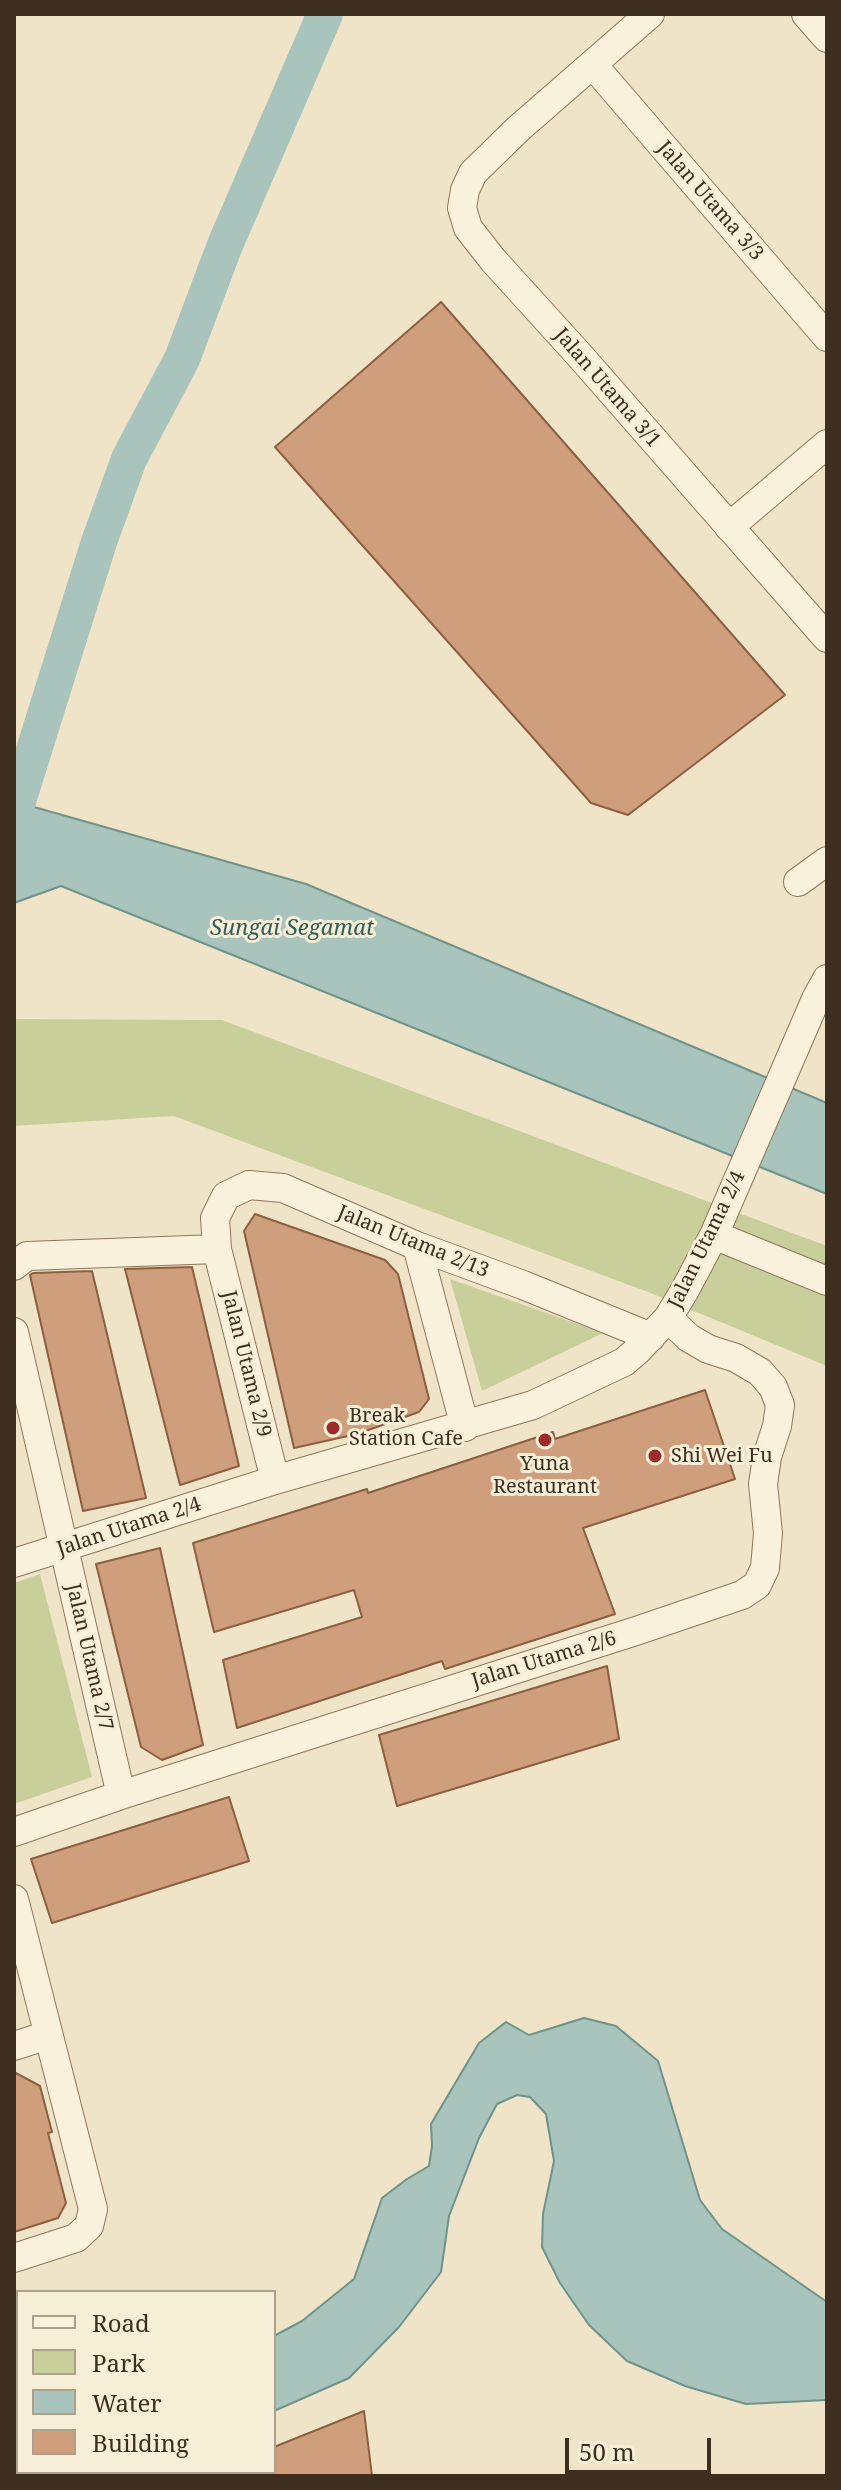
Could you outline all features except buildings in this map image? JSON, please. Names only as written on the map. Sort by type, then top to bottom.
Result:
[{"type":"street","name":"Jalan Utama 3/1","points":[[650,14],[518,129],[473,173],[465,190],[462,208],[468,228],[493,260],[827,638]]},
{"type":"street","points":[[806,14],[827,38]]},
{"type":"street","name":"Jalan Utama 3/3","points":[[593,65],[827,337]]},
{"type":"street","points":[[729,527],[827,444]]},
{"type":"street","points":[[798,882],[827,861]]},
{"type":"street","name":"Jalan Utama 2/4","points":[[14,1563],[275,1480],[533,1405],[624,1362],[660,1328],[717,1227],[821,989]]},
{"type":"street","name":"Jalan Utama 2/13","points":[[217,1249],[215,1218],[226,1196],[249,1185],[283,1188],[417,1246],[523,1285],[660,1328]]},
{"type":"street","points":[[717,1227],[827,1281]]},
{"type":"street","points":[[417,1246],[465,1427]]},
{"type":"street","points":[[14,1266],[27,1256],[217,1249]]},
{"type":"street","name":"Jalan Utama 2/9","points":[[217,1249],[275,1480]]},
{"type":"street","name":"Jalan Utama 2/6","points":[[14,1832],[636,1631],[742,1595],[757,1585],[765,1568],[768,1533],[763,1484],[780,1405],[773,1387],[760,1372],[736,1358],[660,1328]]},
{"type":"street","name":"Jalan Utama 2/7","points":[[14,1332],[121,1795]]},
{"type":"street","points":[[14,1899],[93,2209],[89,2226],[76,2238],[14,2258]]},
{"type":"street","points":[[14,2046],[48,2035]]},
{"type":"green space","points":[[14,1019],[222,1020],[827,1246],[827,1366],[648,1292],[174,1116],[14,1126]]},
{"type":"green space","points":[[450,1279],[603,1333],[482,1391]]},
{"type":"green space","points":[[40,1574],[92,1777],[14,1804],[14,1583]]},
{"type":"water","name":"Sungai Segamat","points":[[34,807],[306,884],[827,1103],[827,1194],[61,886],[14,903],[14,810]]},
{"type":"water","points":[[584,2018],[616,2026],[658,2061],[700,2200],[722,2229],[827,2302],[827,2400],[746,2404],[685,2386],[627,2361],[589,2325],[560,2283],[542,2247],[543,2214],[554,2161],[546,2114],[530,2097],[517,2095],[497,2104],[479,2138],[449,2216],[441,2272],[399,2327],[349,2378],[276,2410],[276,2335],[302,2321],[354,2279],[382,2198],[429,2166],[431,2124],[479,2043],[506,2022],[529,2035]]},
{"type":"water","points":[[16,2474],[82,2474],[77,2476],[14,2476]]},
{"type":"waterway","points":[[14,814],[99,542],[129,459],[182,359],[225,245],[325,14]]},
{"type":"place","name":"Break Station Cafe","points":[[333,1428]]},
{"type":"place","name":"Yuna Restaurant","points":[[545,1440]]},
{"type":"place","name":"Shi Wei Fu","points":[[655,1456]]}]
